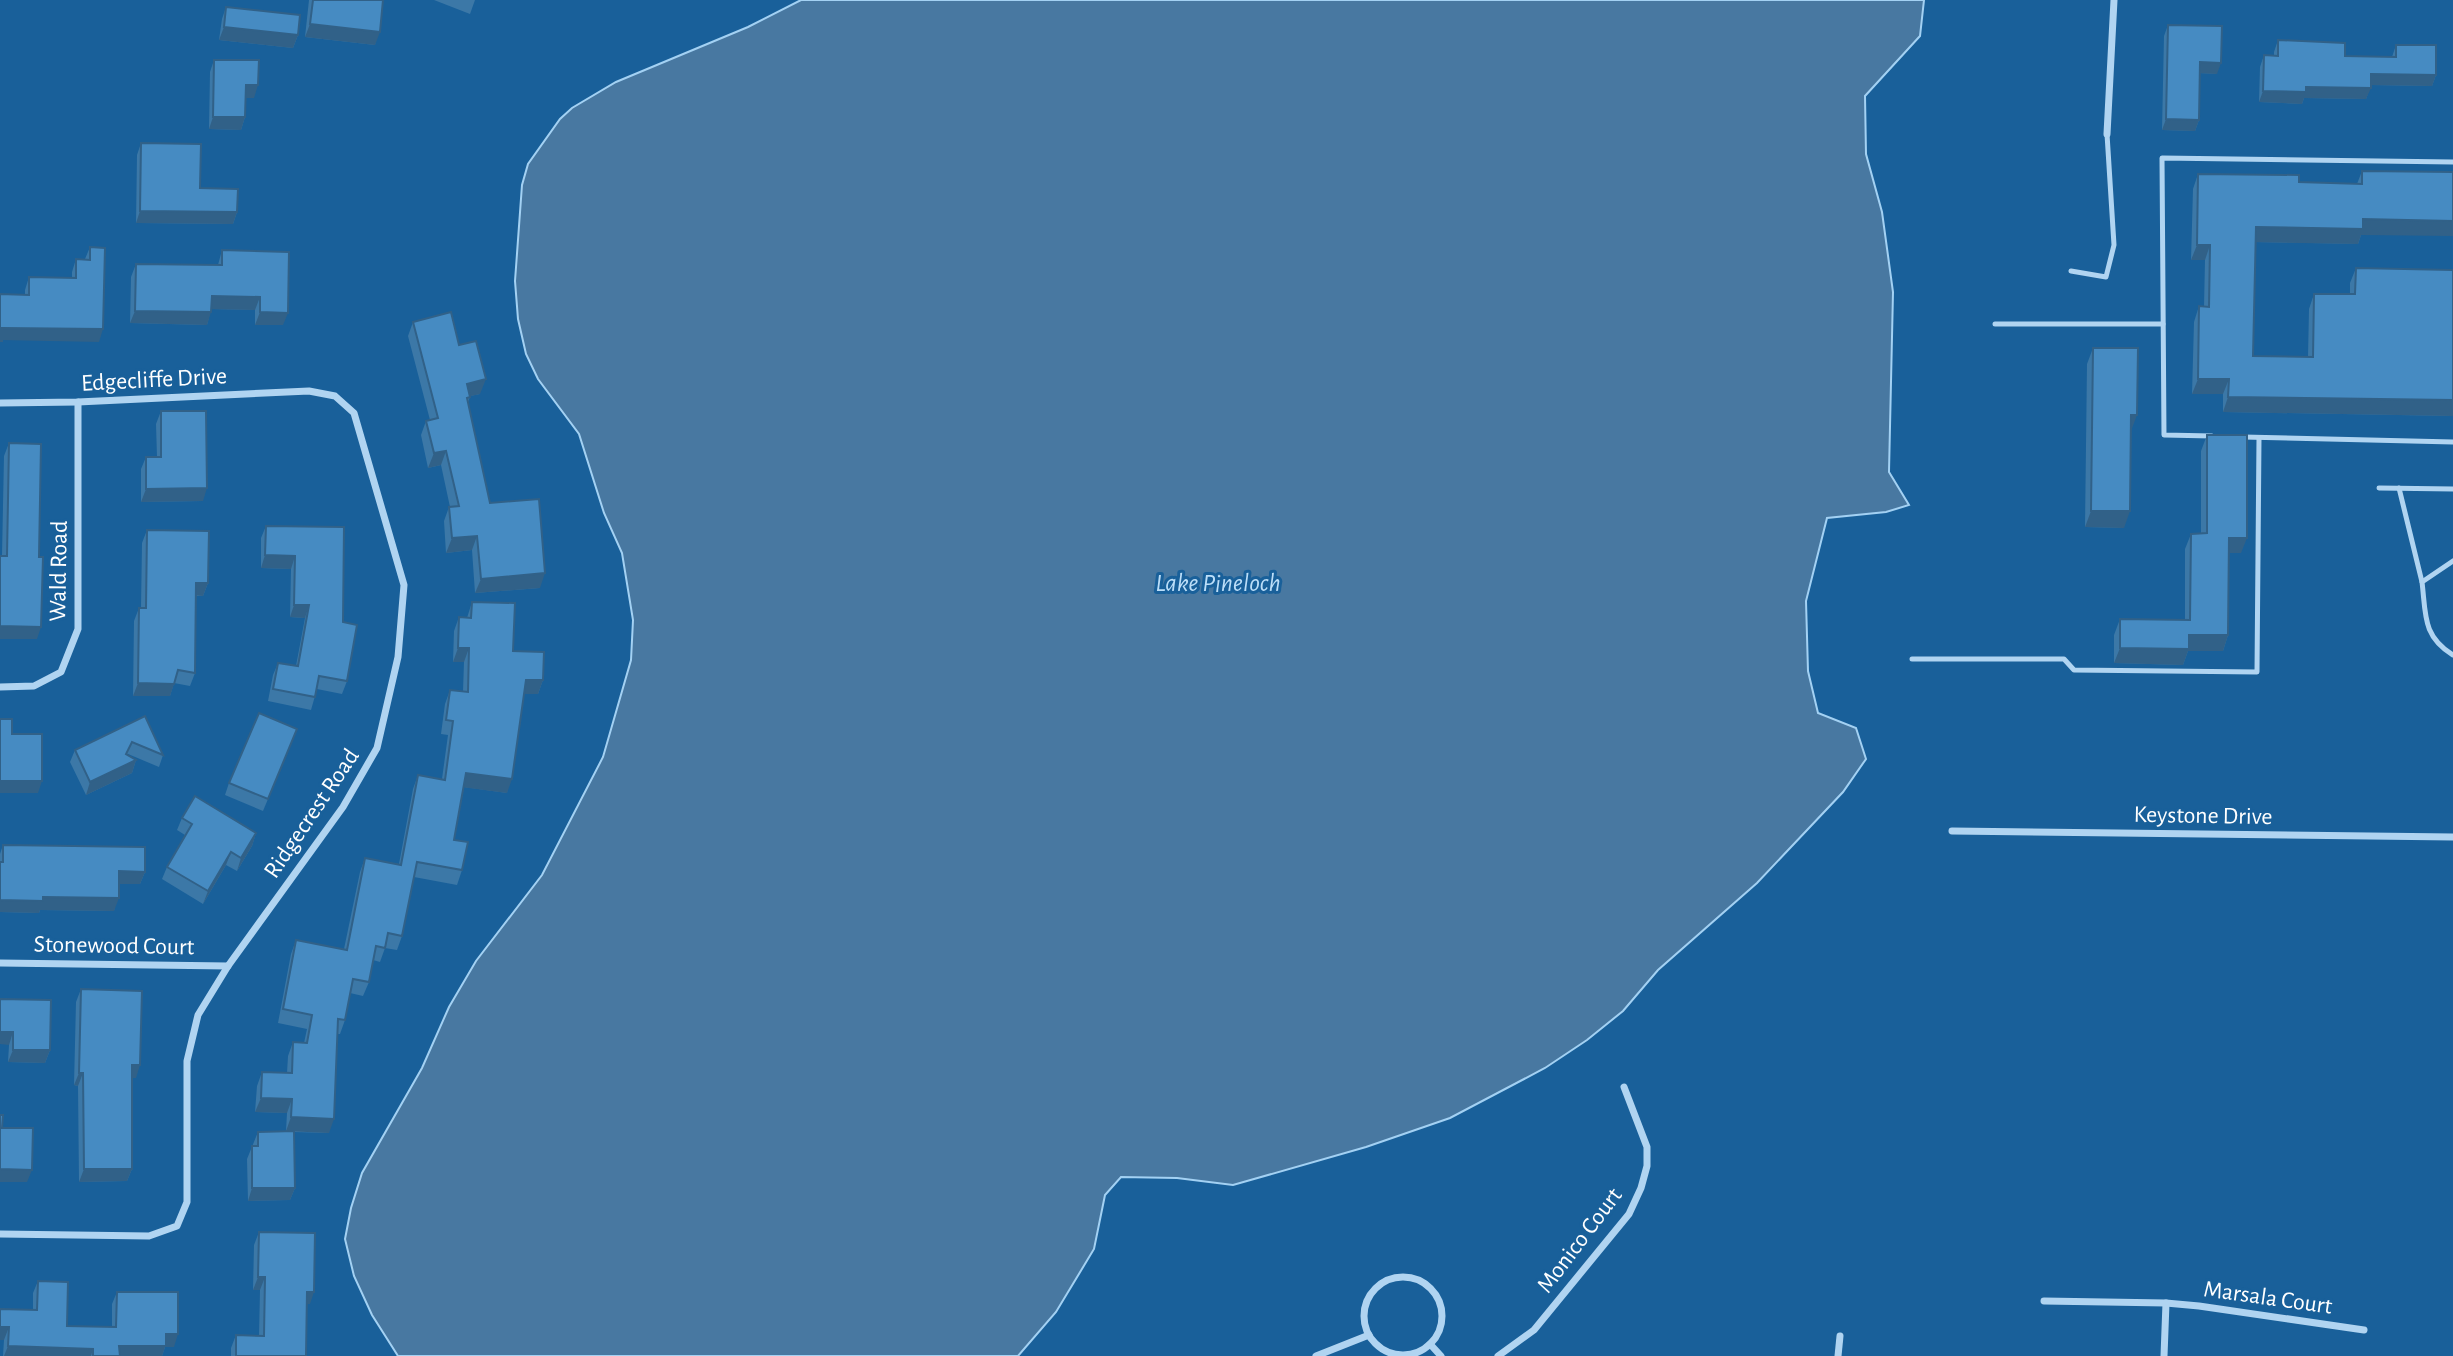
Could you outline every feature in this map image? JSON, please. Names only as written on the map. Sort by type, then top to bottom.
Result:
[{"type":"street","points":[[2108,134],[2114,0]]},
{"type":"street","name":"Edgecliffe Drive","points":[[0,403],[309,391]]},
{"type":"street","name":"Ridgecrest Road","points":[[0,1234],[149,1236],[177,1226],[187,1202],[187,1061],[198,1015],[228,966],[343,807],[377,748],[398,657],[404,585],[354,413],[335,396],[309,391]]},
{"type":"street","name":"Wald Road","points":[[0,687],[34,686],[61,673],[78,629],[78,402]]},
{"type":"street","name":"Keystone Drive","points":[[1952,831],[2453,837]]},
{"type":"street","name":"Stonewood Court","points":[[0,963],[228,966]]},
{"type":"street","name":"Monico Court","points":[[1498,1356],[1534,1330],[1629,1214],[1642,1188],[1647,1166],[1647,1147],[1624,1087]]},
{"type":"street","points":[[1409,1277],[1432,1290],[1439,1302],[1442,1320],[1438,1333],[1430,1344],[1414,1353],[1403,1355],[1390,1353],[1377,1345],[1369,1335],[1364,1319],[1366,1305],[1373,1290],[1395,1278],[1409,1277]]},
{"type":"street","name":"Marsala Court","points":[[2044,1301],[2166,1303],[2364,1330]]},
{"type":"street","name":"Marsala Court","points":[[2164,1356],[2166,1303]]},
{"type":"street","points":[[1317,1356],[1369,1335]]},
{"type":"street","points":[[1838,1356],[1840,1336]]},
{"type":"street","points":[[1430,1344],[1441,1356]]},
{"type":"lane","points":[[2071,271],[2106,277],[2114,245],[2108,134]]},
{"type":"lane","points":[[2218,437],[2164,435],[2162,158],[2453,162]]},
{"type":"lane","points":[[1995,324],[2163,324]]},
{"type":"lane","points":[[2232,437],[2453,442]]},
{"type":"lane","points":[[1912,659],[2064,659],[2074,670],[2257,672],[2259,438]]},
{"type":"lane","points":[[2379,488],[2453,489]]},
{"type":"lane","points":[[2399,488],[2422,582],[2428,629],[2445,650],[2453,655]]},
{"type":"lane","points":[[2422,582],[2453,561]]},
{"type":"water","name":"Lake Pineloch","points":[[801,0],[1924,0],[1920,36],[1865,96],[1866,154],[1882,212],[1893,292],[1889,472],[1909,505],[1886,512],[1827,518],[1806,601],[1808,671],[1818,713],[1856,728],[1866,759],[1843,792],[1757,883],[1658,970],[1623,1011],[1587,1040],[1545,1068],[1450,1118],[1366,1147],[1233,1185],[1177,1178],[1121,1177],[1105,1195],[1094,1249],[1056,1312],[1018,1356],[398,1356],[372,1315],[354,1276],[345,1239],[362,1173],[422,1068],[449,1007],[476,961],[542,875],[603,757],[631,660],[633,620],[622,553],[604,513],[579,434],[538,379],[526,354],[518,319],[515,281],[522,185],[528,164],[560,119],[572,108],[616,82],[748,27]]},
{"type":"building","points":[[313,0],[383,0],[380,32],[310,24]]},
{"type":"building","points":[[226,7],[300,15],[298,35],[224,27]]},
{"type":"building","points":[[2168,25],[2222,26],[2221,63],[2200,62],[2199,120],[2166,119]]},
{"type":"building","points":[[2278,40],[2345,43],[2345,56],[2396,57],[2396,45],[2436,45],[2436,75],[2371,74],[2371,88],[2306,87],[2306,92],[2263,91],[2264,55],[2278,56]]},
{"type":"building","points":[[214,60],[259,60],[258,85],[246,85],[245,117],[213,117]]},
{"type":"building","points":[[141,143],[201,144],[200,188],[238,189],[237,212],[140,211]]},
{"type":"building","points":[[2362,171],[2453,172],[2453,221],[2363,219],[2363,229],[2256,227],[2253,356],[2313,357],[2314,294],[2355,294],[2356,268],[2453,270],[2453,400],[2228,397],[2229,379],[2198,379],[2199,306],[2209,307],[2210,245],[2197,245],[2198,174],[2299,175],[2299,182],[2362,184]]},
{"type":"building","points":[[90,247],[105,248],[103,329],[2,328],[0,341],[0,294],[29,295],[29,277],[76,278],[76,259],[90,260]]},
{"type":"building","points":[[222,250],[289,252],[288,313],[260,312],[260,297],[212,296],[211,312],[135,311],[136,264],[222,265]]},
{"type":"building","points":[[451,312],[459,345],[476,341],[486,379],[467,384],[470,397],[467,398],[490,503],[539,499],[545,573],[481,579],[477,536],[452,538],[449,507],[459,506],[446,451],[434,453],[426,421],[438,418],[413,322]]},
{"type":"building","points":[[2093,348],[2138,348],[2137,415],[2131,415],[2130,511],[2091,511]]},
{"type":"building","points":[[161,411],[206,411],[207,488],[146,489],[146,457],[161,457]]},
{"type":"building","points":[[2207,435],[2247,435],[2247,538],[2229,538],[2228,635],[2189,635],[2189,649],[2120,648],[2120,619],[2190,620],[2191,534],[2207,533]]},
{"type":"building","points":[[9,443],[41,444],[41,627],[0,626],[0,556],[7,556]]},
{"type":"building","points":[[266,526],[344,527],[343,622],[357,625],[347,681],[319,676],[315,697],[273,689],[278,663],[298,666],[309,605],[294,605],[295,556],[265,555]]},
{"type":"building","points":[[147,530],[209,531],[208,583],[196,583],[195,673],[178,670],[174,684],[138,683],[139,608],[146,608]]},
{"type":"building","points":[[472,602],[515,603],[513,651],[544,652],[543,680],[526,680],[512,779],[466,773],[454,840],[468,842],[462,870],[417,862],[402,936],[388,933],[385,948],[376,946],[369,982],[353,979],[345,1020],[338,1019],[334,1119],[291,1117],[292,1099],[261,1098],[262,1072],[292,1073],[293,1042],[307,1043],[312,1015],[283,1009],[296,940],[347,950],[365,858],[401,865],[418,775],[445,780],[453,721],[446,720],[450,690],[468,692],[469,648],[458,648],[459,617],[471,618]]},
{"type":"building","points":[[259,713],[297,729],[268,799],[229,783]]},
{"type":"building","points":[[145,716],[163,755],[132,742],[126,754],[136,760],[90,782],[75,750]]},
{"type":"building","points":[[0,719],[12,719],[12,734],[42,734],[42,781],[0,781]]},
{"type":"building","points":[[195,796],[256,833],[241,858],[231,852],[208,891],[167,867],[192,824],[182,818]]},
{"type":"building","points":[[3,845],[145,847],[145,872],[119,871],[119,898],[43,897],[43,901],[0,900]]},
{"type":"building","points":[[81,989],[142,991],[140,1065],[132,1065],[132,1169],[84,1169],[83,1073],[79,1073]]},
{"type":"building","points":[[0,999],[51,1000],[50,1050],[13,1050],[13,1032],[0,1032]]},
{"type":"building","points":[[0,1115],[3,1115],[2,1128],[33,1128],[32,1170],[0,1169]]},
{"type":"building","points":[[294,1131],[295,1188],[252,1188],[252,1146],[258,1146],[258,1132]]},
{"type":"building","points":[[259,1232],[315,1233],[314,1292],[307,1292],[306,1356],[236,1356],[236,1335],[264,1336],[265,1277],[258,1277]]},
{"type":"building","points":[[38,1281],[68,1282],[67,1326],[116,1327],[117,1292],[178,1292],[178,1334],[166,1334],[166,1346],[119,1346],[120,1356],[93,1356],[93,1349],[8,1346],[9,1327],[0,1327],[0,1309],[37,1310]]}]
